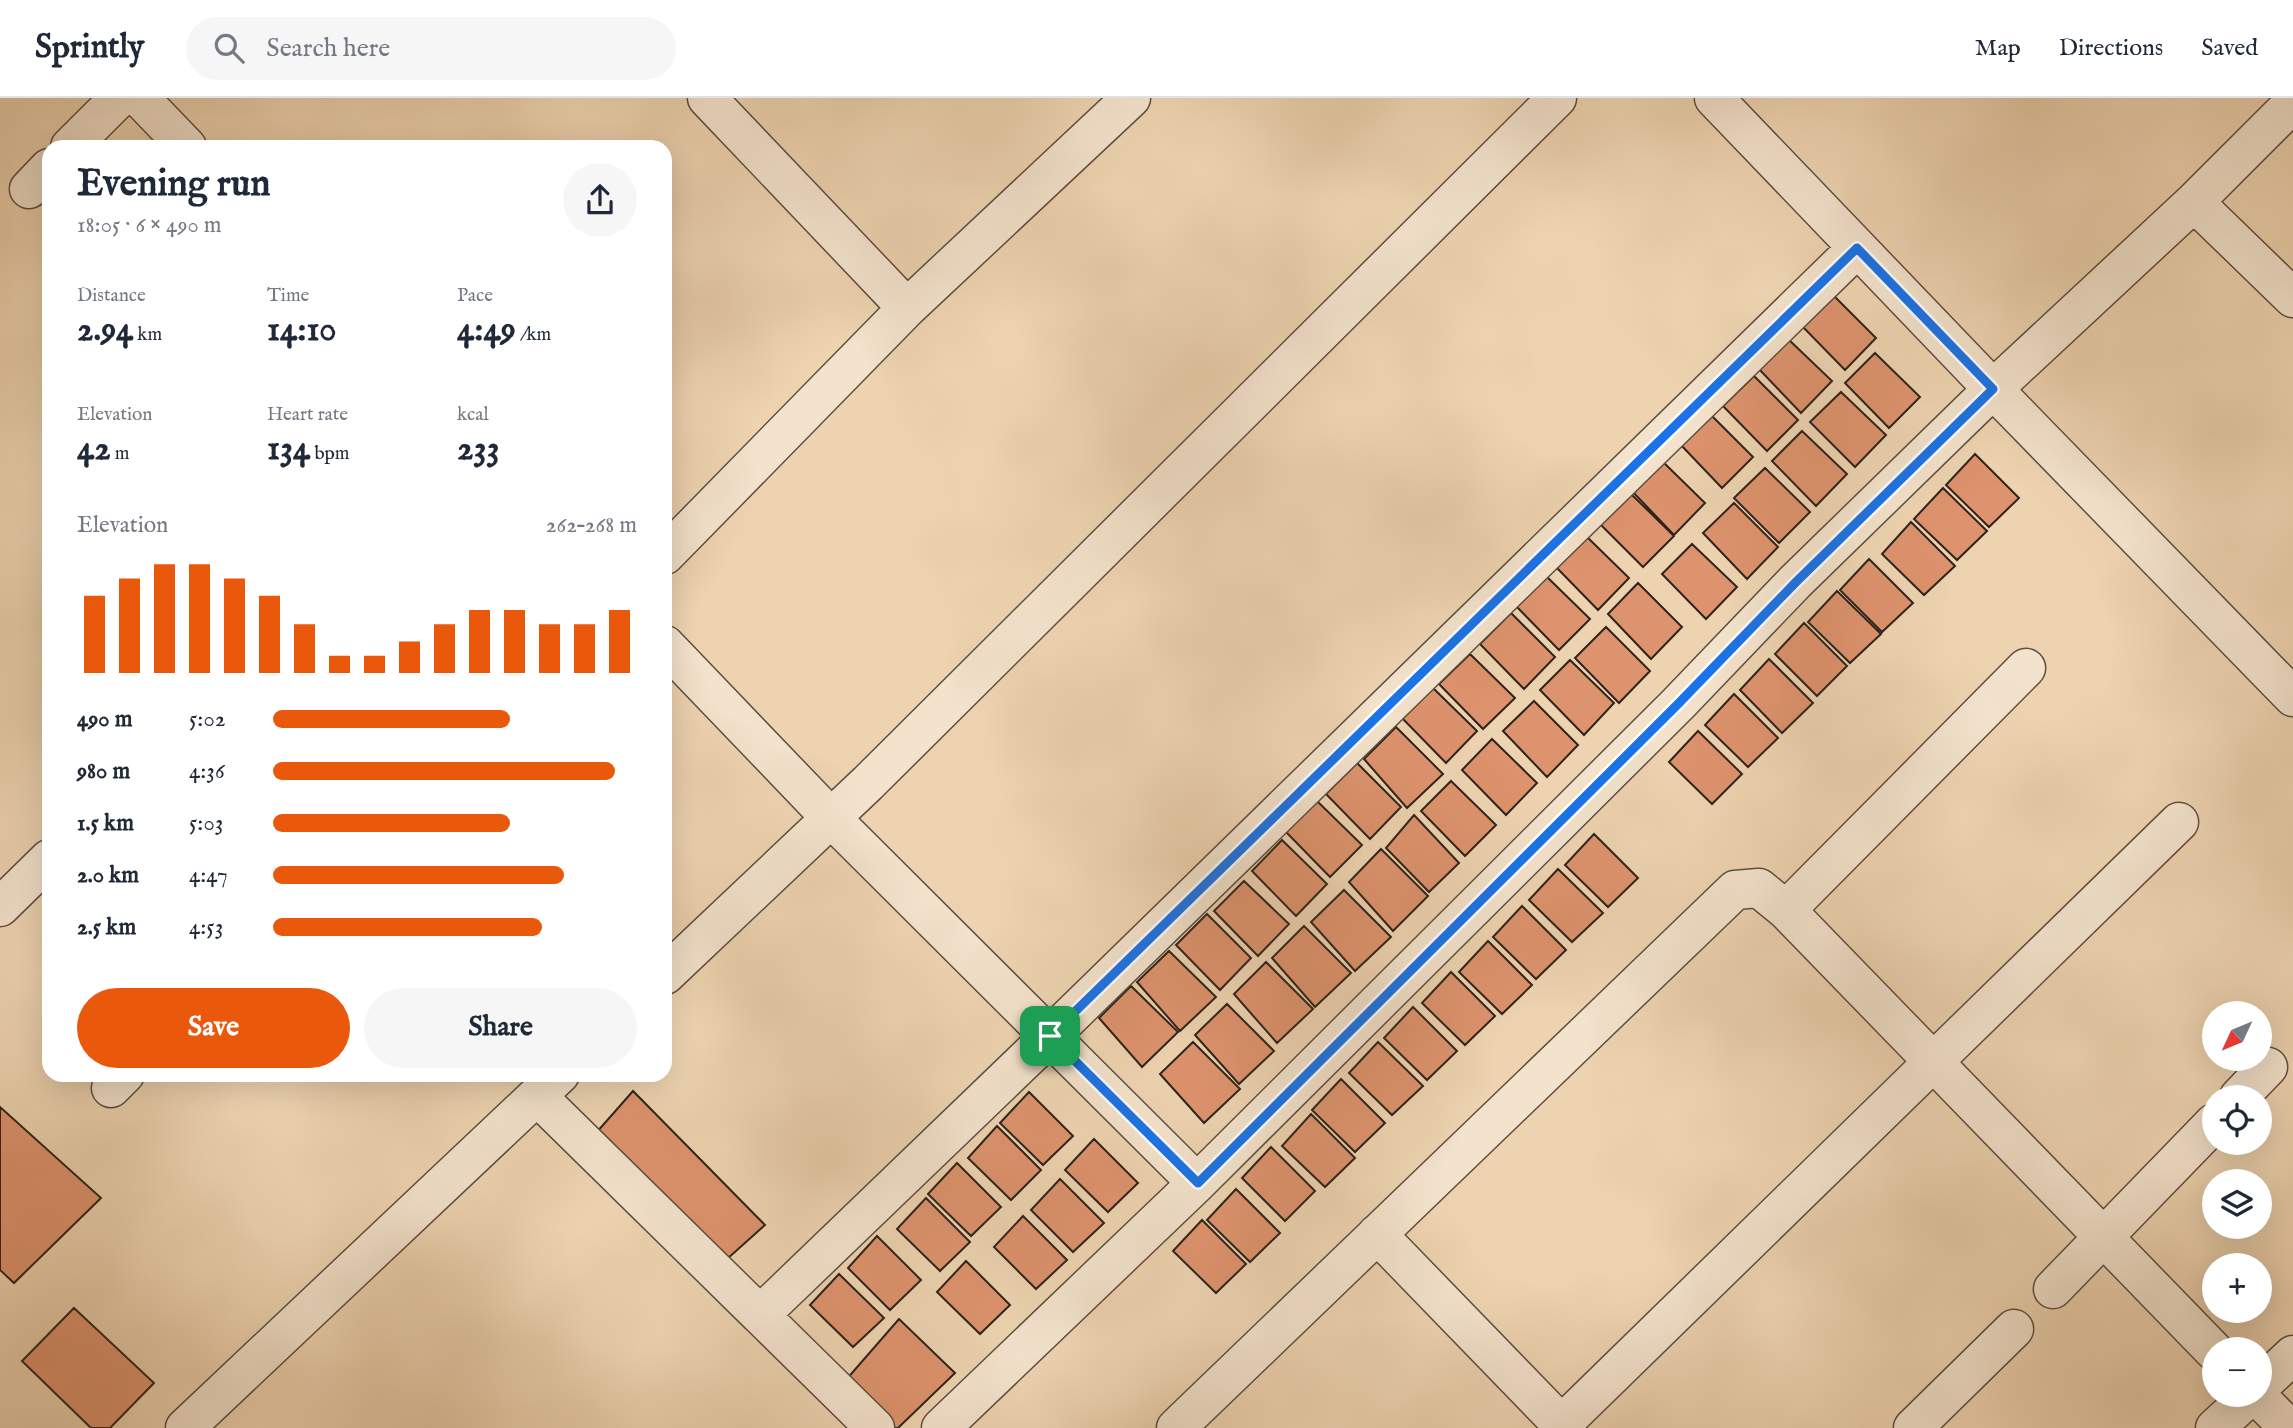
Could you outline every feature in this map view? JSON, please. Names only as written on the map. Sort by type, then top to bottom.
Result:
[{"type":"street","points":[[77,140],[119,98]]},
{"type":"street","points":[[140,98],[180,140]]},
{"type":"street","points":[[707,98],[907,308]]},
{"type":"street","points":[[672,548],[907,308],[1130,98]]},
{"type":"street","points":[[672,968],[831,818],[1557,98]]},
{"type":"street","points":[[1714,98],[2293,697]]},
{"type":"street","points":[[941,1428],[1198,1183],[1678,704],[1796,582],[1993,389],[2194,202],[2293,103]]},
{"type":"street","points":[[2194,202],[2293,298]]},
{"type":"street","points":[[760,1315],[1050,1036],[1857,248]]},
{"type":"street","points":[[672,652],[831,818],[1198,1183]]},
{"type":"street","points":[[1786,910],[2026,668]]},
{"type":"street","points":[[1377,1234],[1562,1427],[2179,822]]},
{"type":"street","points":[[0,907],[42,866]]},
{"type":"street","points":[[1176,1428],[1735,890],[1759,888],[1786,910],[2202,1339]]},
{"type":"street","points":[[2251,1085],[2264,1071]]},
{"type":"street","points":[[185,1428],[548,1085],[760,1315],[875,1428]]},
{"type":"street","points":[[2053,1289],[2202,1135]]},
{"type":"street","points":[[1913,1428],[2014,1329]]},
{"type":"street","points":[[2272,1375],[2293,1355]]},
{"type":"street","points":[[2215,1428],[2240,1407]]},
{"type":"street","points":[[2266,1407],[2288,1428]]},
{"type":"building","points":[[1832,294],[1876,338],[1845,370],[1801,325]]},
{"type":"building","points":[[1787,338],[1832,381],[1801,413],[1757,367]]},
{"type":"building","points":[[1875,353],[1920,397],[1889,428],[1845,383]]},
{"type":"building","points":[[1754,376],[1798,420],[1767,451],[1723,406]]},
{"type":"building","points":[[1841,392],[1886,435],[1855,467],[1810,422]]},
{"type":"building","points":[[1709,413],[1753,457],[1722,488],[1679,443]]},
{"type":"building","points":[[1802,431],[1847,474],[1816,506],[1772,461]]},
{"type":"building","points":[[1975,454],[2019,498],[1989,527],[1946,485]]},
{"type":"building","points":[[1660,459],[1705,503],[1674,535],[1630,489]]},
{"type":"building","points":[[1765,468],[1810,512],[1779,543],[1734,498]]},
{"type":"building","points":[[1943,488],[1987,531],[1957,560],[1914,519]]},
{"type":"building","points":[[1629,492],[1674,536],[1643,567],[1599,523]]},
{"type":"building","points":[[1734,503],[1778,547],[1747,579],[1703,533]]},
{"type":"building","points":[[1911,522],[1955,566],[1924,595],[1882,554]]},
{"type":"building","points":[[1584,534],[1629,578],[1598,610],[1554,565]]},
{"type":"building","points":[[1692,544],[1737,587],[1706,619],[1662,574]]},
{"type":"building","points":[[1869,559],[1913,603],[1882,632],[1840,590]]},
{"type":"building","points":[[1545,575],[1590,619],[1559,650],[1515,605]]},
{"type":"building","points":[[1638,583],[1682,627],[1651,659],[1608,614]]},
{"type":"building","points":[[1837,591],[1881,634],[1850,663],[1808,622]]},
{"type":"building","points":[[1511,613],[1555,657],[1524,689],[1480,644]]},
{"type":"building","points":[[1804,623],[1847,666],[1817,696],[1775,654]]},
{"type":"building","points":[[1606,627],[1650,671],[1619,703],[1575,658]]},
{"type":"building","points":[[1470,654],[1515,698],[1483,729],[1439,684]]},
{"type":"building","points":[[1769,659],[1813,703],[1782,733],[1740,690]]},
{"type":"building","points":[[1570,660],[1614,703],[1584,735],[1540,690]]},
{"type":"building","points":[[1433,688],[1477,731],[1446,763],[1402,718]]},
{"type":"building","points":[[1734,694],[1778,738],[1748,767],[1705,725]]},
{"type":"building","points":[[1534,701],[1578,745],[1547,777],[1503,731]]},
{"type":"building","points":[[1396,727],[1443,774],[1407,808],[1364,759]]},
{"type":"building","points":[[1698,731],[1742,774],[1712,804],[1669,762]]},
{"type":"building","points":[[1492,739],[1537,783],[1506,815],[1462,770]]},
{"type":"building","points":[[1357,763],[1401,807],[1370,839],[1326,794]]},
{"type":"building","points":[[1451,781],[1496,825],[1465,856],[1421,811]]},
{"type":"building","points":[[1317,801],[1362,845],[1330,877],[1286,832]]},
{"type":"building","points":[[1414,815],[1459,863],[1429,892],[1386,848]]},
{"type":"building","points":[[1594,834],[1638,878],[1608,907],[1565,865]]},
{"type":"building","points":[[1282,840],[1327,884],[1296,916],[1252,871]]},
{"type":"building","points":[[1381,849],[1428,896],[1393,931],[1349,882]]},
{"type":"building","points":[[1558,869],[1603,913],[1572,942],[1529,900]]},
{"type":"building","points":[[1244,881],[1289,924],[1258,956],[1214,911]]},
{"type":"building","points":[[1344,890],[1391,937],[1355,971],[1311,922]]},
{"type":"building","points":[[1522,906],[1566,950],[1536,979],[1493,937]]},
{"type":"building","points":[[1207,914],[1251,958],[1220,990],[1176,945]]},
{"type":"building","points":[[1304,926],[1351,973],[1315,1007],[1272,958]]},
{"type":"building","points":[[1488,941],[1532,985],[1502,1014],[1459,972]]},
{"type":"building","points":[[1169,951],[1216,997],[1180,1031],[1137,982]]},
{"type":"building","points":[[1266,962],[1313,1009],[1277,1043],[1234,994]]},
{"type":"building","points":[[1451,972],[1495,1016],[1465,1045],[1422,1003]]},
{"type":"building","points":[[1131,986],[1178,1032],[1142,1067],[1099,1018]]},
{"type":"building","points":[[1227,1004],[1274,1051],[1239,1084],[1195,1035]]},
{"type":"building","points":[[1413,1007],[1457,1051],[1427,1080],[1384,1038]]},
{"type":"building","points":[[1193,1042],[1240,1089],[1204,1123],[1160,1074]]},
{"type":"building","points":[[1378,1042],[1423,1086],[1392,1115],[1349,1073]]},
{"type":"building","points":[[1341,1079],[1385,1123],[1355,1152],[1312,1110]]},
{"type":"building","points":[[633,1091],[765,1225],[726,1260],[596,1133]]},
{"type":"building","points":[[1029,1092],[1073,1136],[1043,1165],[1000,1123]]},
{"type":"building","points":[[0,1107],[101,1198],[14,1283],[0,1270]]},
{"type":"building","points":[[1311,1114],[1355,1158],[1325,1187],[1282,1146]]},
{"type":"building","points":[[997,1126],[1041,1170],[1011,1200],[968,1158]]},
{"type":"building","points":[[1094,1139],[1138,1183],[1108,1212],[1065,1170]]},
{"type":"building","points":[[1271,1147],[1315,1191],[1285,1221],[1242,1178]]},
{"type":"building","points":[[957,1163],[1001,1207],[971,1236],[928,1194]]},
{"type":"building","points":[[1060,1179],[1104,1223],[1073,1252],[1031,1210]]},
{"type":"building","points":[[1236,1189],[1280,1233],[1250,1262],[1207,1220]]},
{"type":"building","points":[[926,1198],[970,1242],[940,1271],[897,1229]]},
{"type":"building","points":[[1023,1216],[1067,1260],[1036,1289],[994,1247]]},
{"type":"building","points":[[1202,1220],[1246,1264],[1216,1293],[1173,1251]]},
{"type":"building","points":[[877,1236],[921,1280],[890,1310],[848,1268]]},
{"type":"building","points":[[966,1261],[1010,1305],[980,1334],[937,1292]]},
{"type":"building","points":[[839,1274],[884,1318],[853,1347],[810,1305]]},
{"type":"building","points":[[74,1308],[154,1383],[110,1428],[91,1428],[22,1361]]},
{"type":"building","points":[[899,1319],[955,1373],[898,1428],[891,1428],[845,1381]]},
{"type":"route","points":[[1857,248],[1993,389],[1796,582],[1678,704],[1198,1183],[1050,1036],[1857,248]]}]
